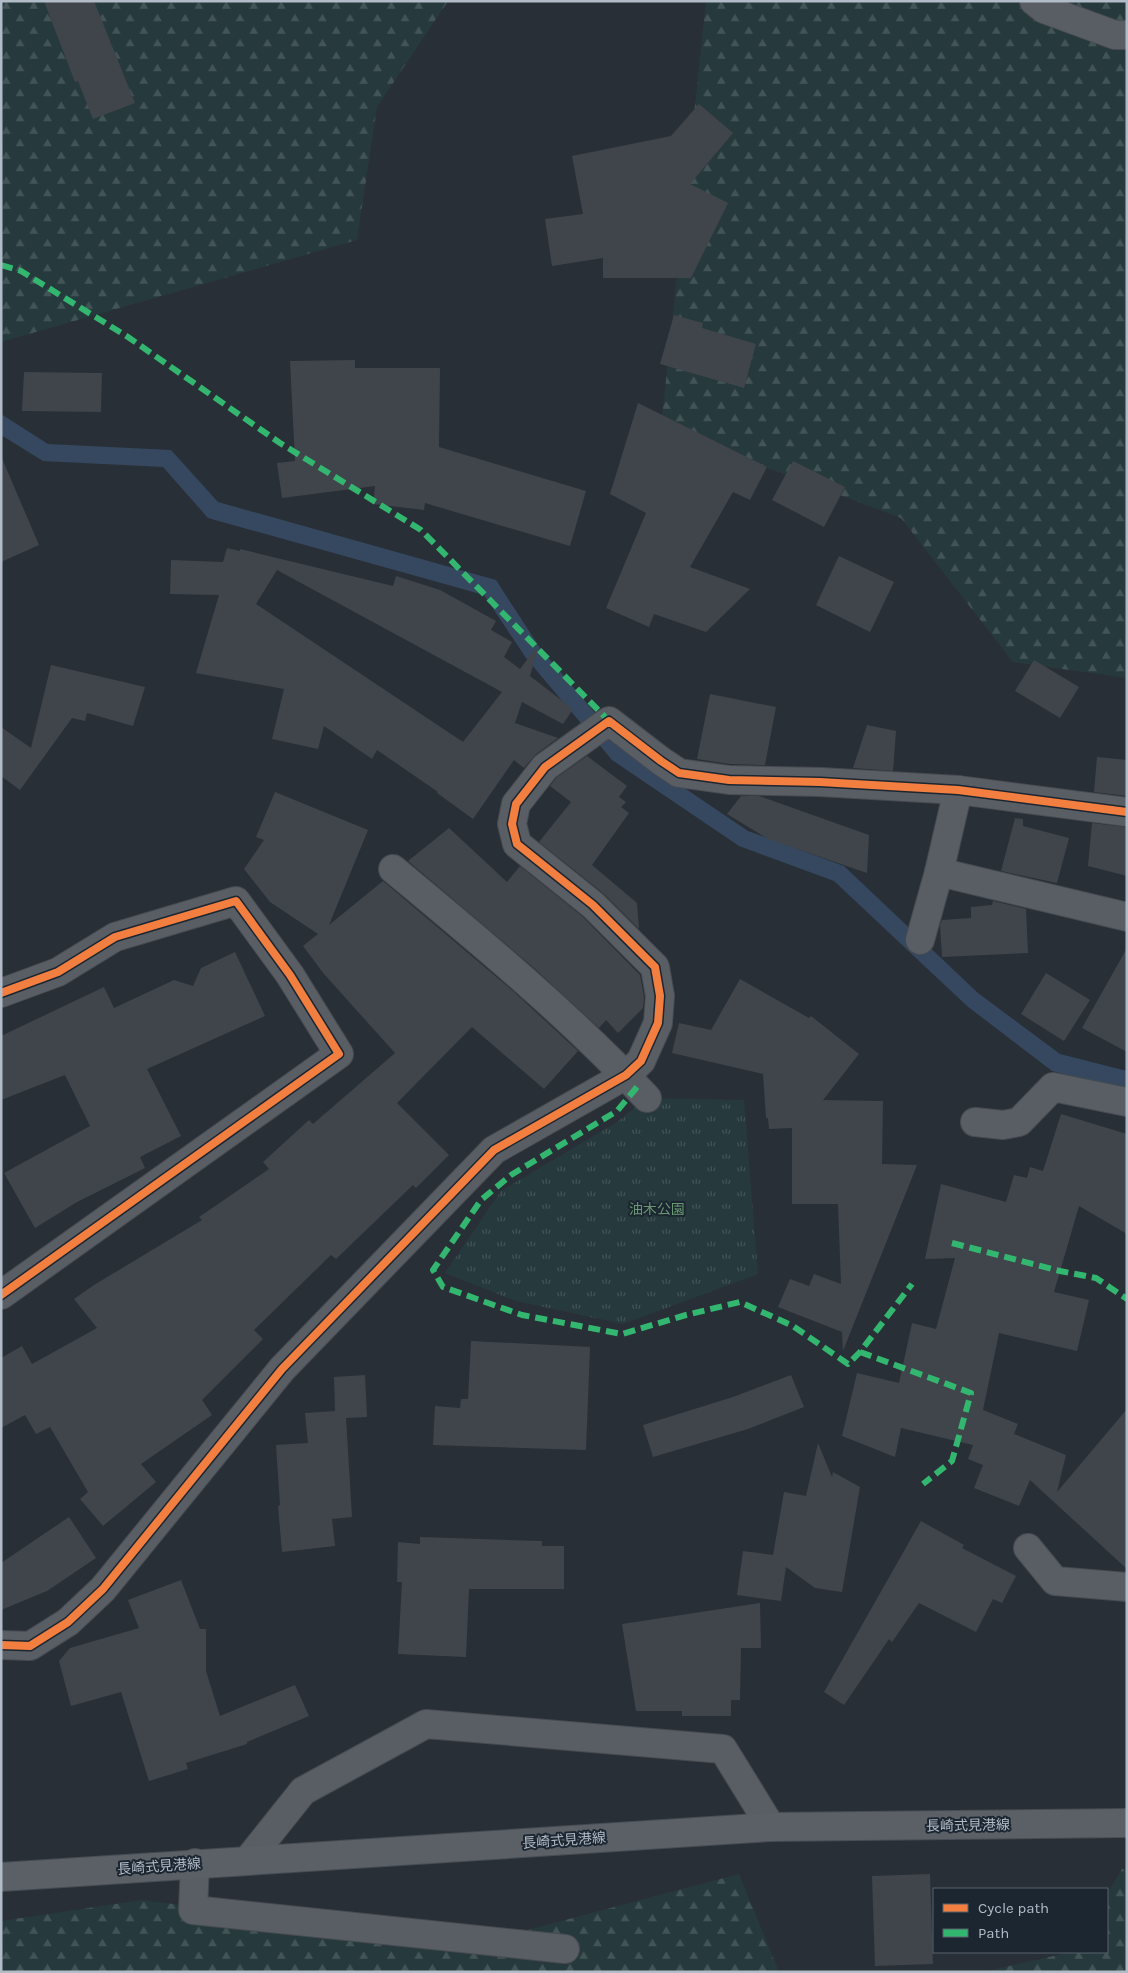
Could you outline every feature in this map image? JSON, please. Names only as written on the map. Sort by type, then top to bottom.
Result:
[{"type":"main road","name":"長崎式見港線","points":[[1,1877],[771,1827],[1127,1823]]},
{"type":"street","points":[[1034,1],[1044,9],[1106,32],[1115,35],[1127,35]]},
{"type":"street","points":[[1,1645],[30,1646],[68,1622],[103,1589],[282,1370],[494,1150],[626,1075],[641,1061],[658,1023],[660,996],[654,967],[593,905],[517,844],[512,824],[516,804],[545,766],[609,721],[679,773],[729,780],[820,782],[958,790],[1127,812]]},
{"type":"street","points":[[920,940],[939,872],[958,790]]},
{"type":"street","points":[[394,869],[510,967],[626,1075],[647,1098]]},
{"type":"street","points":[[939,872],[1127,917]]},
{"type":"street","points":[[1,993],[58,972],[115,937],[236,901],[290,975],[339,1054],[1,1295]]},
{"type":"street","points":[[975,1122],[1003,1125],[1019,1122],[1053,1087],[1127,1102]]},
{"type":"street","points":[[1028,1548],[1054,1582],[1127,1587]]},
{"type":"street","points":[[248,1860],[303,1791],[426,1724],[723,1749],[771,1827]]},
{"type":"street","points":[[195,1864],[193,1910],[565,1949]]},
{"type":"green space","points":[[1,1],[448,1],[377,107],[357,240],[1,342]]},
{"type":"green space","points":[[706,1],[1127,1],[1127,678],[1013,662],[901,518],[661,428]]},
{"type":"green space","name":"油木公園","points":[[647,1098],[744,1100],[758,1274],[623,1324],[516,1301],[445,1273],[501,1191],[617,1122]]},
{"type":"green space","points":[[1122,1869],[1127,1869],[1127,1972],[983,1972],[1067,1953],[1108,1953],[1108,1892]]},
{"type":"green space","points":[[739,1874],[779,1972],[1,1972],[1,1921],[142,1900],[237,1912],[271,1906],[524,1931]]},
{"type":"water","points":[[1,414],[48,444],[171,450],[218,502],[496,580],[540,648],[624,747],[748,831],[844,866],[978,993],[1060,1054],[1127,1071],[1127,1090],[1052,1071],[967,1006],[834,881],[739,846],[612,760],[526,658],[484,595],[208,518],[163,467],[43,461],[1,435]]},
{"type":"building","points":[[44,1],[94,1],[135,103],[93,119],[78,81],[75,82]]},
{"type":"building","points":[[699,104],[733,133],[690,184],[728,203],[691,278],[603,278],[603,258],[552,266],[545,219],[583,214],[572,156],[671,136]]},
{"type":"building","points":[[674,315],[703,323],[702,328],[756,344],[744,388],[660,364]]},
{"type":"building","points":[[355,360],[355,368],[440,368],[439,447],[586,491],[570,546],[425,503],[424,510],[373,504],[375,486],[282,498],[277,463],[295,461],[290,361]]},
{"type":"building","points":[[24,372],[102,373],[101,412],[22,411]]},
{"type":"building","points":[[638,403],[767,467],[750,500],[733,492],[690,567],[750,589],[706,632],[654,614],[649,627],[606,608],[646,513],[610,494]]},
{"type":"building","points":[[1,456],[39,545],[1,562]]},
{"type":"building","points":[[793,461],[845,487],[824,527],[772,500]]},
{"type":"building","points":[[227,548],[240,551],[240,549],[393,586],[396,576],[440,590],[496,621],[491,630],[512,642],[504,657],[520,669],[535,649],[537,651],[530,676],[573,709],[563,724],[522,702],[515,723],[558,738],[536,754],[524,768],[514,760],[473,819],[377,750],[372,759],[324,726],[318,749],[272,739],[284,689],[196,673],[219,595],[170,594],[171,560],[223,562]],"holes":[[[277,570],[502,692],[463,742],[256,604]]]},
{"type":"building","points":[[839,556],[894,582],[870,632],[816,605]]},
{"type":"building","points":[[1034,660],[1079,687],[1060,718],[1015,691]]},
{"type":"building","points":[[51,665],[145,687],[133,726],[87,713],[85,721],[72,718],[20,790],[1,776],[1,727],[31,748]]},
{"type":"building","points":[[710,694],[776,707],[765,765],[730,764],[697,759]]},
{"type":"building","points":[[867,725],[896,731],[893,771],[853,768]]},
{"type":"building","points":[[587,756],[627,786],[619,797],[626,802],[621,807],[629,813],[592,865],[637,903],[639,929],[603,893],[539,842],[571,802],[550,786],[556,778]]},
{"type":"building","points":[[1097,757],[1127,760],[1127,796],[1094,792]]},
{"type":"building","points":[[275,792],[368,830],[329,925],[383,881],[513,991],[578,1051],[544,1089],[472,1027],[397,1103],[449,1155],[416,1188],[413,1185],[336,1259],[331,1255],[254,1330],[263,1339],[202,1400],[212,1415],[141,1464],[156,1482],[103,1526],[80,1499],[88,1492],[50,1427],[36,1434],[25,1415],[1,1428],[1,1358],[22,1346],[32,1364],[97,1328],[74,1299],[202,1220],[199,1217],[269,1169],[263,1162],[309,1120],[313,1124],[395,1053],[324,974],[303,946],[318,934],[270,902],[244,869],[264,840],[256,837]]},
{"type":"building","points":[[741,796],[759,796],[869,835],[867,873],[768,839],[727,814]]},
{"type":"building","points":[[1015,818],[1023,819],[1023,826],[1069,838],[1057,883],[1001,871]]},
{"type":"building","points":[[1092,823],[1127,827],[1127,876],[1088,866]]},
{"type":"building","points":[[449,828],[507,882],[520,866],[583,917],[640,975],[644,997],[643,1008],[618,1033],[606,1020],[599,1028],[534,968],[408,861]]},
{"type":"building","points":[[993,901],[1026,909],[1028,953],[942,957],[940,925],[942,920],[971,918],[971,907],[992,905]]},
{"type":"building","points":[[1127,948],[1127,1052],[1082,1028]]},
{"type":"building","points":[[235,952],[265,1016],[147,1069],[181,1136],[140,1157],[145,1168],[77,1202],[35,1228],[4,1173],[90,1126],[65,1075],[1,1100],[1,1036],[104,987],[114,1008],[174,980],[193,986],[201,968]]},
{"type":"building","points":[[1046,973],[1090,1000],[1064,1041],[1021,1014]]},
{"type":"building","points":[[740,979],[809,1018],[811,1016],[859,1054],[823,1100],[883,1101],[882,1164],[917,1165],[843,1351],[842,1332],[778,1307],[790,1279],[809,1286],[814,1274],[841,1284],[838,1204],[792,1204],[792,1128],[769,1129],[768,1118],[766,1118],[763,1074],[672,1053],[679,1023],[711,1030]]},
{"type":"building","points":[[1061,1114],[1127,1134],[1127,1234],[1079,1206],[1054,1292],[1089,1300],[1077,1351],[999,1333],[983,1410],[1018,1424],[1014,1434],[1066,1455],[1057,1492],[1127,1409],[1127,1569],[1030,1480],[1019,1506],[974,1488],[983,1465],[968,1459],[973,1445],[901,1428],[895,1457],[842,1436],[857,1373],[899,1383],[912,1323],[936,1329],[955,1258],[925,1259],[941,1184],[1006,1202],[1014,1175],[1027,1178],[1030,1167],[1043,1171]]},
{"type":"building","points":[[471,1341],[590,1347],[586,1450],[433,1445],[435,1406],[460,1408],[461,1399],[468,1399]]},
{"type":"building","points":[[365,1375],[367,1417],[346,1418],[352,1517],[332,1519],[335,1546],[282,1552],[276,1445],[308,1443],[305,1413],[335,1411],[334,1377]]},
{"type":"building","points":[[791,1375],[804,1407],[748,1429],[653,1457],[643,1425],[733,1397]]},
{"type":"building","points":[[818,1443],[832,1477],[833,1472],[860,1487],[842,1592],[815,1588],[786,1567],[781,1601],[737,1595],[743,1551],[773,1555],[784,1492],[806,1496]]},
{"type":"building","points":[[69,1517],[96,1558],[47,1591],[1,1610],[1,1563]]},
{"type":"building","points":[[921,1521],[964,1545],[962,1548],[1016,1576],[1002,1603],[993,1599],[976,1632],[919,1603],[892,1642],[889,1639],[844,1705],[824,1692]]},
{"type":"building","points":[[420,1537],[542,1541],[542,1546],[564,1546],[564,1589],[469,1589],[466,1657],[398,1654],[402,1582],[397,1582],[398,1542],[420,1544]]},
{"type":"building","points":[[181,1580],[200,1629],[206,1629],[206,1671],[220,1716],[295,1685],[309,1716],[247,1742],[247,1744],[186,1763],[188,1769],[149,1781],[121,1692],[71,1706],[59,1661],[70,1648],[139,1628],[128,1600]]},
{"type":"building","points":[[760,1603],[761,1648],[741,1648],[740,1700],[731,1700],[731,1716],[682,1716],[682,1711],[636,1711],[622,1624]]},
{"type":"building","points":[[930,1874],[933,1964],[875,1966],[872,1876]]},
{"type":"marked path","points":[[1,265],[21,271],[128,337],[280,443],[421,530],[609,721]]},
{"type":"marked path","points":[[637,1087],[617,1111],[511,1175],[481,1200],[433,1270],[443,1287],[522,1315],[622,1334],[686,1315],[740,1302],[793,1326],[848,1364],[860,1352],[912,1284]]},
{"type":"marked path","points":[[952,1243],[1060,1271],[1096,1278],[1127,1299]]},
{"type":"marked path","points":[[860,1352],[971,1393],[952,1461],[923,1484]]},
{"type":"cycle path","points":[[1,1645],[30,1646],[68,1622],[103,1589],[282,1369],[494,1150],[626,1075],[641,1061],[658,1023],[660,996],[655,967],[593,905],[517,844],[512,824],[516,804],[545,767],[609,721],[679,773],[729,780],[820,782],[958,790],[1127,812]]},
{"type":"cycle path","points":[[1,993],[58,972],[115,937],[236,901],[290,975],[339,1054],[1,1295]]}]
